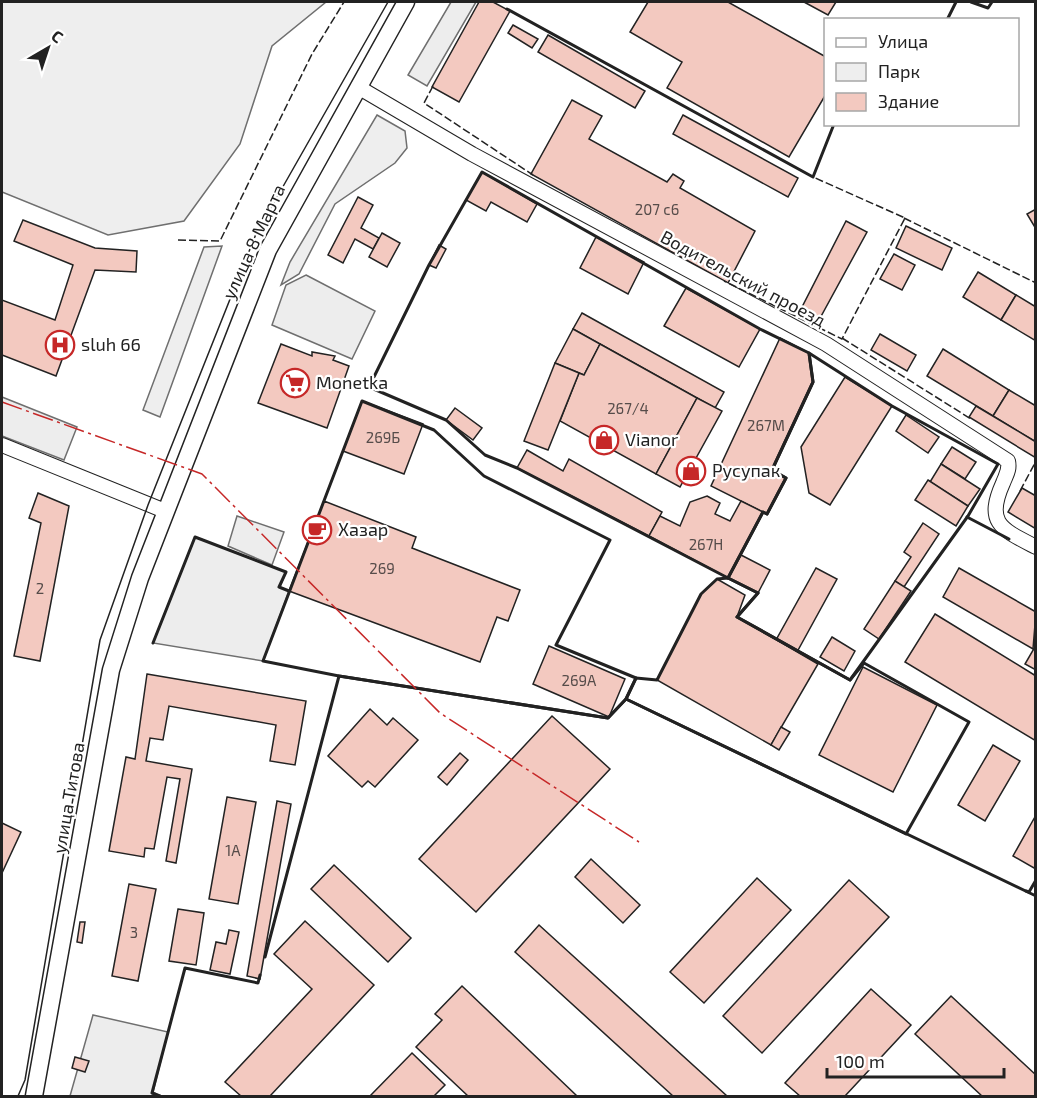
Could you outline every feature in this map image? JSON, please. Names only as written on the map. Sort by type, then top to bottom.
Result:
[{"type":"main road","name":"улица 8 Марта","points":[[165,511],[268,250],[406,2]]},
{"type":"main road","name":"улица Титова","points":[[34,1096],[111,670],[133,596],[165,511]]},
{"type":"street","name":"Водительский проезд","points":[[358,87],[472,154],[825,344],[1008,461],[1010,468],[993,504],[995,518],[1012,534],[1035,547]]},
{"type":"street","points":[[2,445],[165,511]]},
{"type":"green space","points":[[2,2],[326,2],[272,46],[240,144],[184,221],[108,235],[2,192]]},
{"type":"green space","points":[[377,115],[405,131],[407,148],[395,163],[335,204],[299,274],[281,285],[290,262]]},
{"type":"green space","points":[[222,246],[160,417],[143,410],[204,247]]},
{"type":"shaded area","points":[[451,2],[476,2],[427,86],[408,75]]},
{"type":"shaded area","points":[[306,275],[375,311],[352,359],[272,325],[286,285]]},
{"type":"shaded area","points":[[2,397],[77,427],[64,460],[2,436]]},
{"type":"shaded area","points":[[237,516],[284,532],[272,565],[228,546]]},
{"type":"shaded area","points":[[195,537],[286,572],[280,587],[289,591],[263,661],[153,643]]},
{"type":"shaded area","points":[[93,1015],[168,1032],[153,1092],[160,1096],[70,1096]]},
{"type":"building","points":[[479,2],[493,2],[510,11],[459,102],[432,87]]},
{"type":"building","points":[[648,2],[728,2],[824,56],[824,97],[789,157],[667,88],[682,62],[630,32]]},
{"type":"building","points":[[804,2],[836,2],[828,15]]},
{"type":"building","points":[[513,25],[538,39],[532,48],[508,33]]},
{"type":"building","points":[[548,35],[645,91],[635,108],[538,52]]},
{"type":"building","points":[[572,100],[602,116],[589,139],[667,182],[673,174],[684,181],[680,188],[755,231],[728,283],[531,174]]},
{"type":"building","points":[[683,115],[798,178],[788,197],[673,134]]},
{"type":"building","points":[[482,172],[537,204],[527,222],[491,202],[486,211],[466,200]]},
{"type":"building","points":[[358,197],[373,205],[361,228],[379,238],[373,249],[355,239],[343,263],[328,255]]},
{"type":"building","points":[[1036,209],[1036,229],[1027,214]]},
{"type":"building","points":[[23,220],[95,248],[137,251],[136,272],[95,270],[56,376],[2,355],[2,300],[55,320],[73,265],[14,241]]},
{"type":"building","points":[[846,221],[867,232],[819,320],[800,311]]},
{"type":"building","points":[[906,226],[952,248],[942,270],[896,248]]},
{"type":"building","points":[[382,233],[400,243],[387,267],[369,257]]},
{"type":"building","points":[[596,237],[644,262],[628,294],[580,268]]},
{"type":"building","points":[[439,245],[446,249],[436,268],[429,265]]},
{"type":"building","points":[[894,254],[915,265],[902,290],[880,279]]},
{"type":"building","points":[[978,272],[1016,295],[1001,320],[963,297]]},
{"type":"building","points":[[686,288],[760,329],[739,367],[664,326]]},
{"type":"building","points":[[1016,295],[1036,307],[1036,341],[1001,320]]},
{"type":"building","points":[[582,313],[724,392],[715,408],[573,329]]},
{"type":"building","points":[[573,329],[600,344],[584,375],[555,363]]},
{"type":"building","points":[[880,334],[916,355],[907,371],[871,350]]},
{"type":"building","points":[[780,338],[809,353],[813,382],[772,470],[786,478],[767,514],[711,486]]},
{"type":"building","points":[[281,344],[312,356],[312,352],[335,356],[333,360],[349,366],[327,428],[258,403]]},
{"type":"building","points":[[600,344],[697,398],[656,474],[560,421],[579,373],[584,375]]},
{"type":"building","points":[[943,349],[1009,390],[993,416],[927,376]]},
{"type":"building","points":[[555,363],[579,373],[548,450],[524,441]]},
{"type":"building","points":[[845,377],[892,406],[830,505],[809,493],[801,447]]},
{"type":"building","points":[[1009,390],[1036,406],[1036,442],[993,416]]},
{"type":"building","points":[[697,398],[722,411],[680,487],[656,474]]},
{"type":"building","points":[[362,401],[423,424],[404,474],[343,451]]},
{"type":"building","points":[[976,406],[1036,442],[1036,458],[969,417]]},
{"type":"building","points":[[455,408],[482,428],[473,440],[446,420]]},
{"type":"building","points":[[906,415],[939,437],[928,453],[896,431]]},
{"type":"building","points":[[952,447],[976,462],[965,479],[941,464]]},
{"type":"building","points":[[527,450],[563,471],[569,459],[662,512],[649,536],[517,468]]},
{"type":"building","points":[[941,464],[980,489],[968,506],[930,482]]},
{"type":"building","points":[[928,480],[968,506],[956,526],[915,500]]},
{"type":"building","points":[[1022,488],[1036,496],[1036,529],[1008,512]]},
{"type":"building","points":[[38,493],[69,506],[40,661],[14,656],[41,523],[29,518]]},
{"type":"building","points":[[707,496],[720,503],[715,514],[730,521],[741,501],[763,512],[728,578],[649,536],[660,516],[680,526],[690,502]]},
{"type":"building","points":[[324,501],[416,537],[412,548],[520,590],[508,621],[497,617],[480,662],[289,591]]},
{"type":"building","points":[[923,523],[939,534],[904,587],[895,581],[911,557],[904,552]]},
{"type":"building","points":[[741,555],[770,570],[758,593],[728,578]]},
{"type":"building","points":[[816,568],[837,579],[797,652],[776,640]]},
{"type":"building","points":[[959,568],[1036,612],[1033,649],[943,597]]},
{"type":"building","points":[[717,579],[745,595],[737,617],[818,664],[771,745],[657,680],[701,594]]},
{"type":"building","points":[[895,581],[911,591],[879,639],[864,629]]},
{"type":"building","points":[[935,614],[1036,676],[1036,741],[905,662]]},
{"type":"building","points":[[832,637],[855,651],[844,671],[820,657]]},
{"type":"building","points":[[1036,645],[1036,670],[1025,664]]},
{"type":"building","points":[[549,646],[625,679],[609,717],[533,684]]},
{"type":"building","points":[[863,667],[937,705],[893,792],[819,755]]},
{"type":"building","points":[[147,674],[306,701],[295,765],[270,761],[276,725],[169,706],[163,740],[150,738],[146,761],[192,769],[176,863],[166,861],[180,779],[167,777],[154,849],[145,848],[144,857],[109,851],[126,757],[135,759]]},
{"type":"building","points":[[370,709],[387,725],[393,718],[418,740],[375,787],[368,781],[362,787],[328,756]]},
{"type":"building","points":[[552,716],[610,769],[476,912],[419,859]]},
{"type":"building","points":[[781,727],[790,732],[779,750],[771,745]]},
{"type":"building","points":[[993,745],[1020,761],[985,821],[958,805]]},
{"type":"building","points":[[460,753],[468,760],[447,785],[438,777]]},
{"type":"building","points":[[227,797],[256,802],[238,904],[209,899]]},
{"type":"building","points":[[277,801],[291,804],[260,979],[247,976]]},
{"type":"building","points":[[1036,815],[1036,865],[1034,868],[1013,856]]},
{"type":"building","points":[[2,823],[21,832],[2,873]]},
{"type":"building","points":[[591,859],[640,905],[623,923],[575,877]]},
{"type":"building","points":[[334,865],[411,938],[388,962],[311,889]]},
{"type":"building","points":[[757,878],[791,910],[704,1003],[670,972]]},
{"type":"building","points":[[849,880],[889,917],[762,1053],[723,1016]]},
{"type":"building","points":[[129,884],[156,889],[138,981],[112,976]]},
{"type":"building","points":[[178,909],[204,913],[196,965],[169,961]]},
{"type":"building","points":[[305,921],[374,985],[270,1096],[241,1096],[225,1082],[312,989],[274,954]]},
{"type":"building","points":[[80,922],[85,922],[82,943],[77,942]]},
{"type":"building","points":[[539,925],[727,1096],[673,1096],[515,952]]},
{"type":"building","points":[[229,930],[239,932],[230,974],[210,970],[216,942],[226,944]]},
{"type":"building","points":[[462,986],[577,1096],[468,1096],[416,1047],[442,1020],[435,1014]]},
{"type":"building","points":[[871,989],[911,1025],[845,1096],[800,1096],[785,1083]]},
{"type":"building","points":[[951,996],[1036,1075],[1036,1096],[982,1096],[915,1034]]},
{"type":"building","points":[[412,1053],[445,1085],[434,1096],[370,1096]]},
{"type":"building","points":[[75,1057],[89,1061],[85,1072],[72,1068]]},
{"type":"tram line","points":[[18,1096],[25,1080],[100,640],[148,505],[256,234],[388,2]]},
{"type":"fence","points":[[178,240],[220,241],[312,54],[344,2]]},
{"type":"fence","points":[[507,9],[813,177],[905,218],[842,339],[724,281]]},
{"type":"fence","points":[[433,86],[424,103],[533,175]]},
{"type":"fence","points":[[904,218],[1036,283]]},
{"type":"fence","points":[[842,338],[971,419]]},
{"type":"fence","points":[[1020,491],[1036,461]]},
{"type":"wall","points":[[948,18],[956,2]]},
{"type":"wall","points":[[971,2],[988,8],[992,2]]},
{"type":"wall","points":[[507,9],[813,177],[833,126]]},
{"type":"wall","points":[[482,172],[760,329],[809,353],[813,382],[772,470],[786,478],[767,514],[763,512],[728,578],[517,468],[485,455],[446,420],[369,387],[429,265],[482,172]]},
{"type":"wall","points":[[809,353],[892,406],[998,464],[968,516],[850,680],[737,617],[758,593],[728,578],[763,512],[767,514],[786,478],[772,470],[813,382],[809,353]]},
{"type":"wall","points":[[362,401],[434,430],[484,476],[610,540],[556,645],[636,678],[626,699],[608,718],[339,676],[263,661],[362,401]]},
{"type":"wall","points":[[967,517],[1009,539]]},
{"type":"wall","points":[[153,643],[195,537],[286,572],[279,587],[289,591]]},
{"type":"wall","points":[[728,578],[758,593],[737,617],[850,680],[864,663],[969,722],[906,834],[626,699],[636,678],[657,680],[701,594],[717,579],[728,578]]},
{"type":"wall","points":[[265,957],[339,676],[608,718],[626,699],[1036,896]]},
{"type":"wall","points":[[1026,891],[1029,892],[1036,880]]},
{"type":"wall","points":[[160,1096],[152,1093],[185,968],[258,983],[260,975]]},
{"type":"power","points":[[2,402],[202,474],[440,713],[639,842]]},
{"type":"place","name":"sluh 66","points":[[60,345]]},
{"type":"place","name":"Monetka","points":[[295,383]]},
{"type":"place","name":"Vianor","points":[[604,440]]},
{"type":"place","name":"Русупак","points":[[691,471]]},
{"type":"place","name":"Хазар","points":[[317,530]]}]
